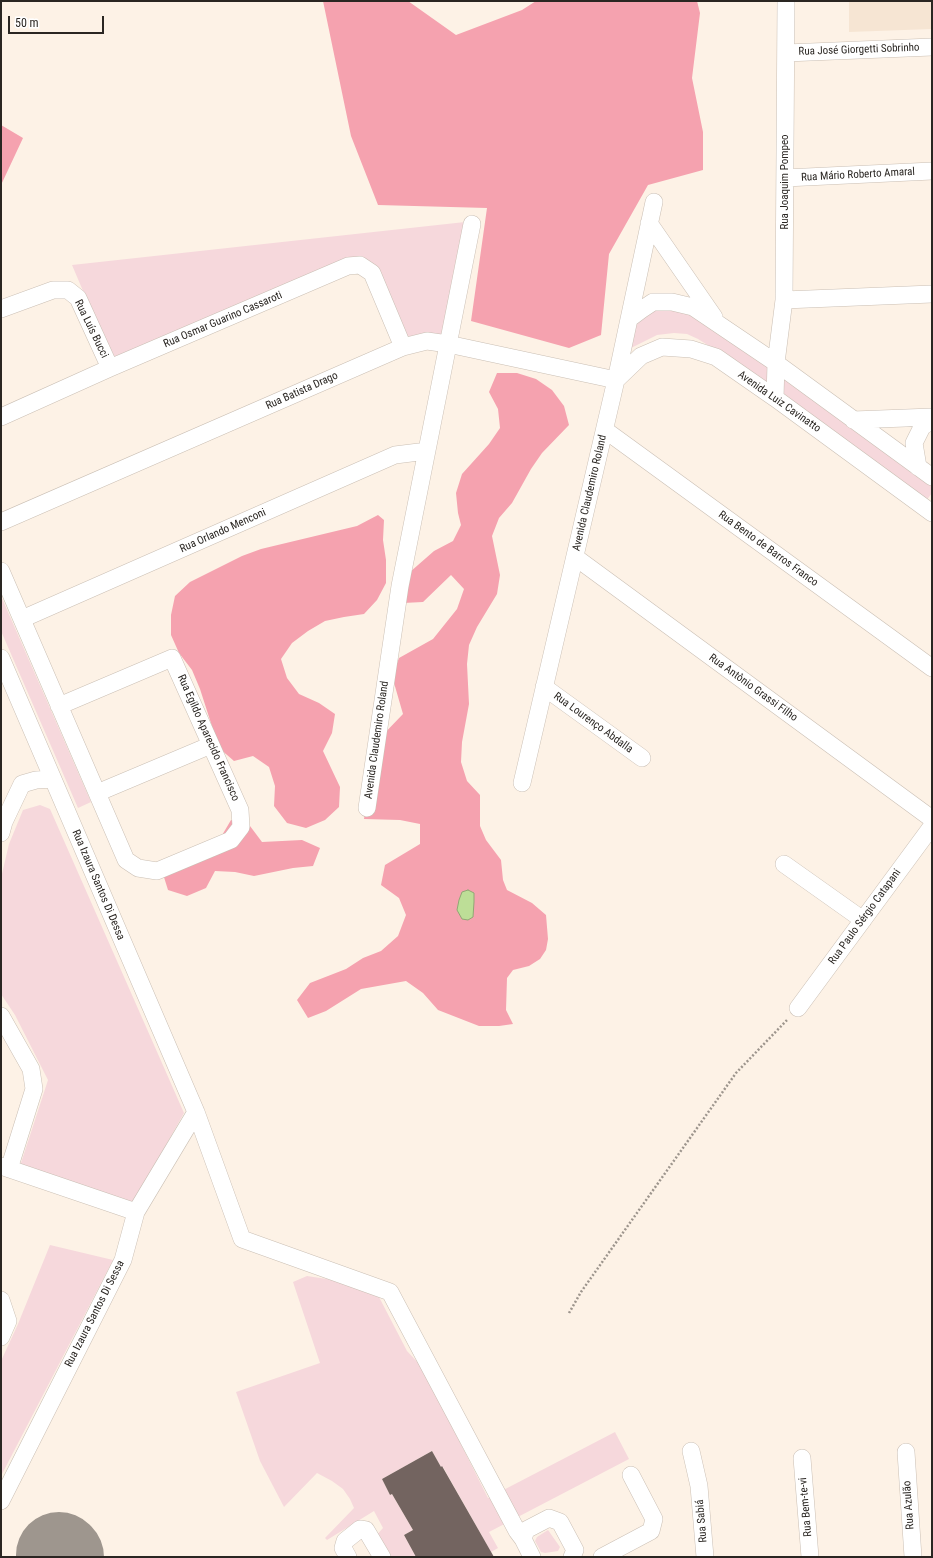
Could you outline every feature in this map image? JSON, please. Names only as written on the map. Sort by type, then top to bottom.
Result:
[{"type":"street","name":"Rua Joaquim Pompeo","points":[[775,398],[776,363],[784,300],[786,1]]},
{"type":"street","name":"Rua José Giorgetti Sobrinho","points":[[786,53],[932,47]]},
{"type":"street","name":"Rua Mário Roberto Amaral","points":[[785,178],[932,171]]},
{"type":"street","name":"Avenida Claudemiro Roland","points":[[522,783],[605,430],[654,202]]},
{"type":"street","points":[[650,223],[720,325]]},
{"type":"street","name":"Avenida Claudemiro Roland","points":[[367,808],[400,586],[472,224]]},
{"type":"street","name":"Rua Osmar Guarino Cassaroti","points":[[1,417],[110,368],[348,266],[360,265],[372,273],[403,347]]},
{"type":"street","name":"Rua Luís Bucci","points":[[1,309],[53,290],[68,290],[78,298],[110,368]]},
{"type":"street","points":[[784,300],[932,294]]},
{"type":"street","points":[[629,319],[653,302],[672,302],[693,307],[776,363],[932,477]]},
{"type":"street","name":"Rua Batista Drago","points":[[1,522],[403,347],[427,341],[448,344],[616,380]]},
{"type":"street","name":"Avenida Luiz Cavinatto","points":[[616,380],[641,356],[662,347],[691,349],[716,357],[931,510]]},
{"type":"street","points":[[854,420],[932,416]]},
{"type":"street","points":[[918,467],[914,442],[922,427],[932,420]]},
{"type":"street","name":"Rua Bento de Barros Franco","points":[[605,430],[932,668]]},
{"type":"street","name":"Rua Orlando Menconi","points":[[22,619],[395,455],[427,451]]},
{"type":"street","name":"Rua Antônio Grassi Filho","points":[[575,558],[932,819]]},
{"type":"street","points":[[1,571],[97,794],[211,745]]},
{"type":"street","name":"Rua Izaura Santos Di Dessa","points":[[1,658],[196,1112]]},
{"type":"street","name":"Rua Egildo Aparecido Francisco","points":[[60,706],[172,658],[240,810],[241,827],[231,840],[157,871],[138,868],[126,860],[97,794]]},
{"type":"street","name":"Rua Lourenço Abdalla","points":[[544,687],[642,758]]},
{"type":"street","points":[[2,825],[22,784],[36,780],[53,780]]},
{"type":"street","name":"Rua Paulo Sérgio Catapani","points":[[798,1008],[932,826]]},
{"type":"street","points":[[784,864],[863,920]]},
{"type":"street","points":[[1,1016],[31,1069],[34,1089],[5,1168],[136,1212]]},
{"type":"street","points":[[196,1112],[242,1239],[390,1292],[522,1533],[532,1557]]},
{"type":"street","name":"Rua Izaura Santos Di Sessa","points":[[1,1501],[123,1260],[136,1212],[196,1112]]},
{"type":"street","points":[[1,1300],[8,1321],[1,1337]]},
{"type":"street","name":"Rua Sabiá","points":[[691,1451],[699,1486],[705,1557]]},
{"type":"street","name":"Rua Azulão","points":[[906,1452],[913,1557]]},
{"type":"street","name":"Rua Bem-te-vi","points":[[802,1458],[810,1557]]},
{"type":"street","points":[[602,1557],[651,1531],[654,1519],[631,1475]]},
{"type":"street","points":[[522,1533],[549,1518],[560,1522],[576,1555]]},
{"type":"street","points":[[348,1557],[343,1548],[345,1541],[360,1529],[366,1530],[382,1557]]},
{"type":"path","points":[[569,1313],[581,1292],[736,1073],[798,1008]]},
{"type":"shaded area","points":[[323,1],[408,1],[456,35],[522,10],[536,1],[697,1],[700,13],[692,78],[703,132],[703,170],[648,185],[609,254],[601,335],[569,348],[471,321],[487,208],[378,205],[351,136]]},
{"type":"shaded area","points":[[849,1],[932,1],[932,29],[849,32]]},
{"type":"shaded area","points":[[1,125],[23,138],[1,185]]},
{"type":"shaded area","points":[[465,222],[445,338],[406,336],[363,259],[112,359],[72,265]]},
{"type":"shaded area","points":[[670,306],[700,318],[767,365],[768,383],[698,339],[687,334],[674,333],[657,335],[629,349],[634,323],[643,313]]},
{"type":"shaded area","points":[[497,373],[517,373],[536,379],[552,390],[564,406],[569,425],[542,453],[531,469],[512,503],[499,518],[492,536],[500,575],[497,594],[477,627],[469,645],[467,664],[469,704],[462,742],[461,762],[467,781],[480,795],[480,826],[486,840],[501,860],[503,880],[507,890],[532,903],[546,915],[548,939],[546,950],[540,959],[529,966],[513,970],[507,978],[506,1010],[513,1024],[479,1026],[438,1010],[423,993],[406,981],[361,989],[326,1011],[308,1018],[297,1000],[310,983],[346,969],[363,958],[381,951],[398,936],[406,915],[399,898],[381,885],[385,865],[420,844],[420,824],[400,820],[364,819],[377,741],[403,714],[392,676],[399,658],[433,639],[457,609],[464,589],[451,575],[423,602],[403,603],[410,572],[434,551],[453,541],[461,525],[456,493],[462,474],[489,444],[500,428],[498,409],[489,392]]},
{"type":"shaded area","points":[[780,375],[932,487],[932,493],[926,501],[781,394]]},
{"type":"shaded area","points":[[378,515],[384,520],[383,540],[386,560],[386,583],[377,600],[364,614],[325,621],[308,631],[292,643],[281,659],[287,678],[299,694],[319,703],[335,714],[332,733],[323,751],[340,787],[339,807],[325,820],[306,828],[287,823],[274,806],[275,786],[269,767],[253,756],[234,761],[219,748],[200,689],[192,670],[179,653],[171,635],[171,615],[175,596],[190,582],[242,556],[261,549],[357,526]]},
{"type":"shaded area","points":[[1,596],[91,802],[78,808],[1,631]]},
{"type":"shaded area","points":[[40,805],[50,809],[184,1113],[133,1204],[20,1166],[48,1080],[15,1015],[1,994],[1,878],[9,844],[23,810]]},
{"type":"shaded area","points":[[231,820],[250,826],[262,842],[302,840],[320,848],[313,866],[293,868],[254,876],[235,872],[215,871],[206,888],[187,896],[168,890],[163,874],[221,837]]},
{"type":"shaded area","points":[[468,890],[474,893],[474,902],[473,917],[468,920],[462,919],[457,910],[462,892]]},
{"type":"shaded area","points":[[50,1245],[113,1260],[1,1476],[1,1361],[18,1324]]},
{"type":"shaded area","points":[[307,1276],[340,1281],[379,1297],[407,1351],[422,1367],[488,1498],[615,1432],[629,1459],[489,1532],[498,1548],[491,1552],[443,1467],[441,1467],[432,1451],[382,1479],[390,1495],[392,1494],[413,1530],[404,1535],[416,1557],[386,1557],[374,1538],[383,1528],[374,1511],[327,1540],[325,1538],[354,1508],[350,1499],[343,1489],[317,1473],[284,1507],[260,1461],[236,1392],[320,1363],[293,1282]]},
{"type":"shaded area","points":[[548,1530],[560,1547],[558,1551],[545,1553],[541,1552],[535,1541],[537,1537]]},
{"type":"building","points":[[432,1451],[494,1557],[416,1557],[404,1535],[413,1530],[392,1494],[390,1495],[382,1479]]}]
